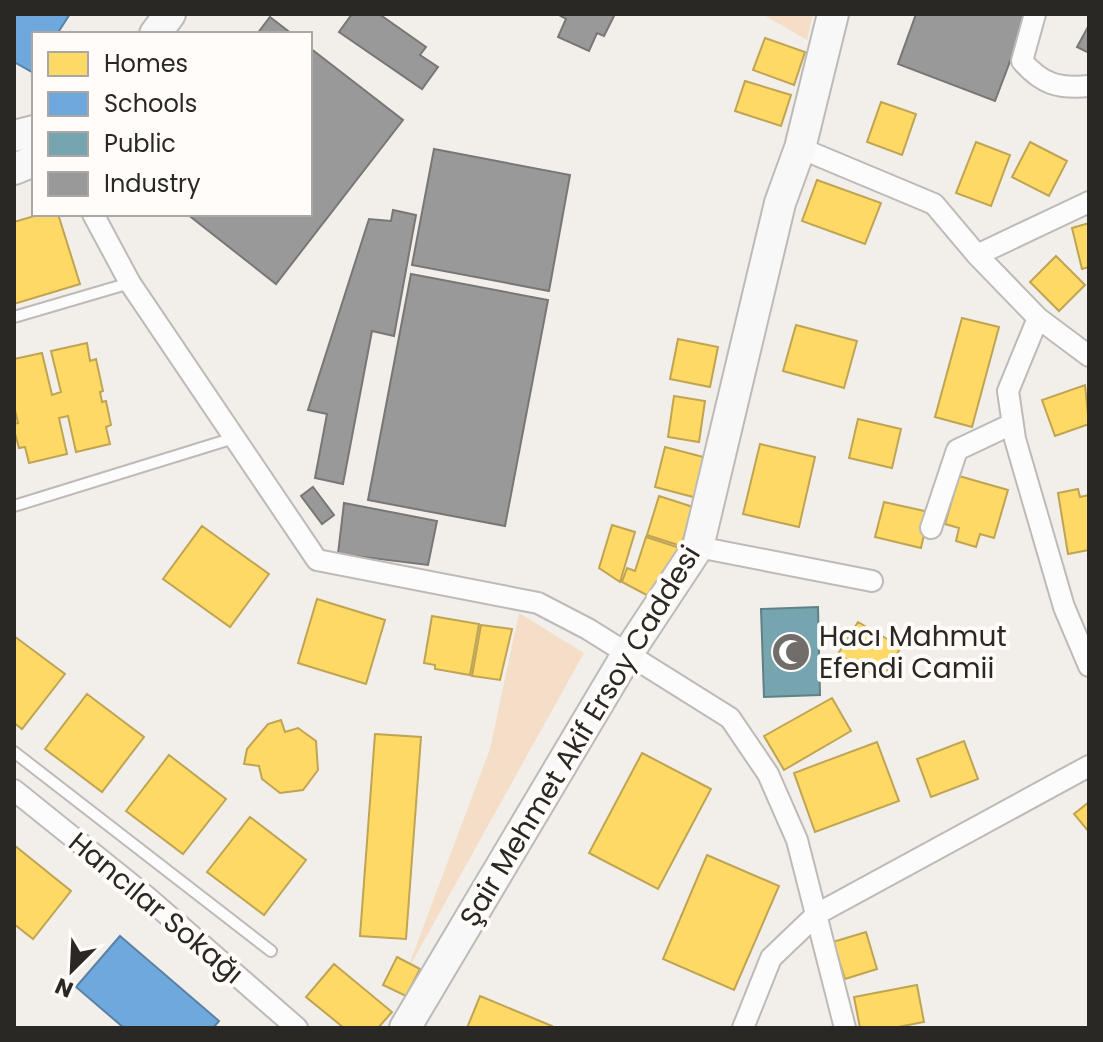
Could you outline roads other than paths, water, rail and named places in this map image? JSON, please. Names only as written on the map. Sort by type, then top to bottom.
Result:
[{"type":"street","points":[[156,32],[170,14]]},
{"type":"street","name":"Şair Mehmet Akif Ersoy Caddesi","points":[[405,1028],[628,653],[698,547],[780,203],[800,148],[833,14]]},
{"type":"street","points":[[1035,14],[1022,61],[1039,81],[1073,87],[1089,86]]},
{"type":"street","points":[[800,148],[934,204],[977,255],[1038,318],[1089,356]]},
{"type":"street","points":[[977,255],[1089,202]]},
{"type":"street","points":[[94,216],[130,283],[317,560],[538,603],[628,653],[730,718],[768,774],[797,840],[845,1028]]},
{"type":"street","points":[[1038,318],[1008,391],[1012,424],[1064,607],[1089,666]]},
{"type":"street","points":[[931,528],[957,450],[1012,424]]},
{"type":"street","points":[[698,547],[872,581]]},
{"type":"street","points":[[743,1028],[771,958],[817,914],[1089,766]]},
{"type":"street","name":"Hancılar Sokağı","points":[[14,790],[147,897],[297,1028]]},
{"type":"lane","points":[[14,317],[130,283]]},
{"type":"lane","points":[[14,506],[234,438]]},
{"type":"lane","points":[[14,752],[271,951]]},
{"type":"place","name":"Hacı Mahmut Efendi Camii","points":[[791,652]]}]
